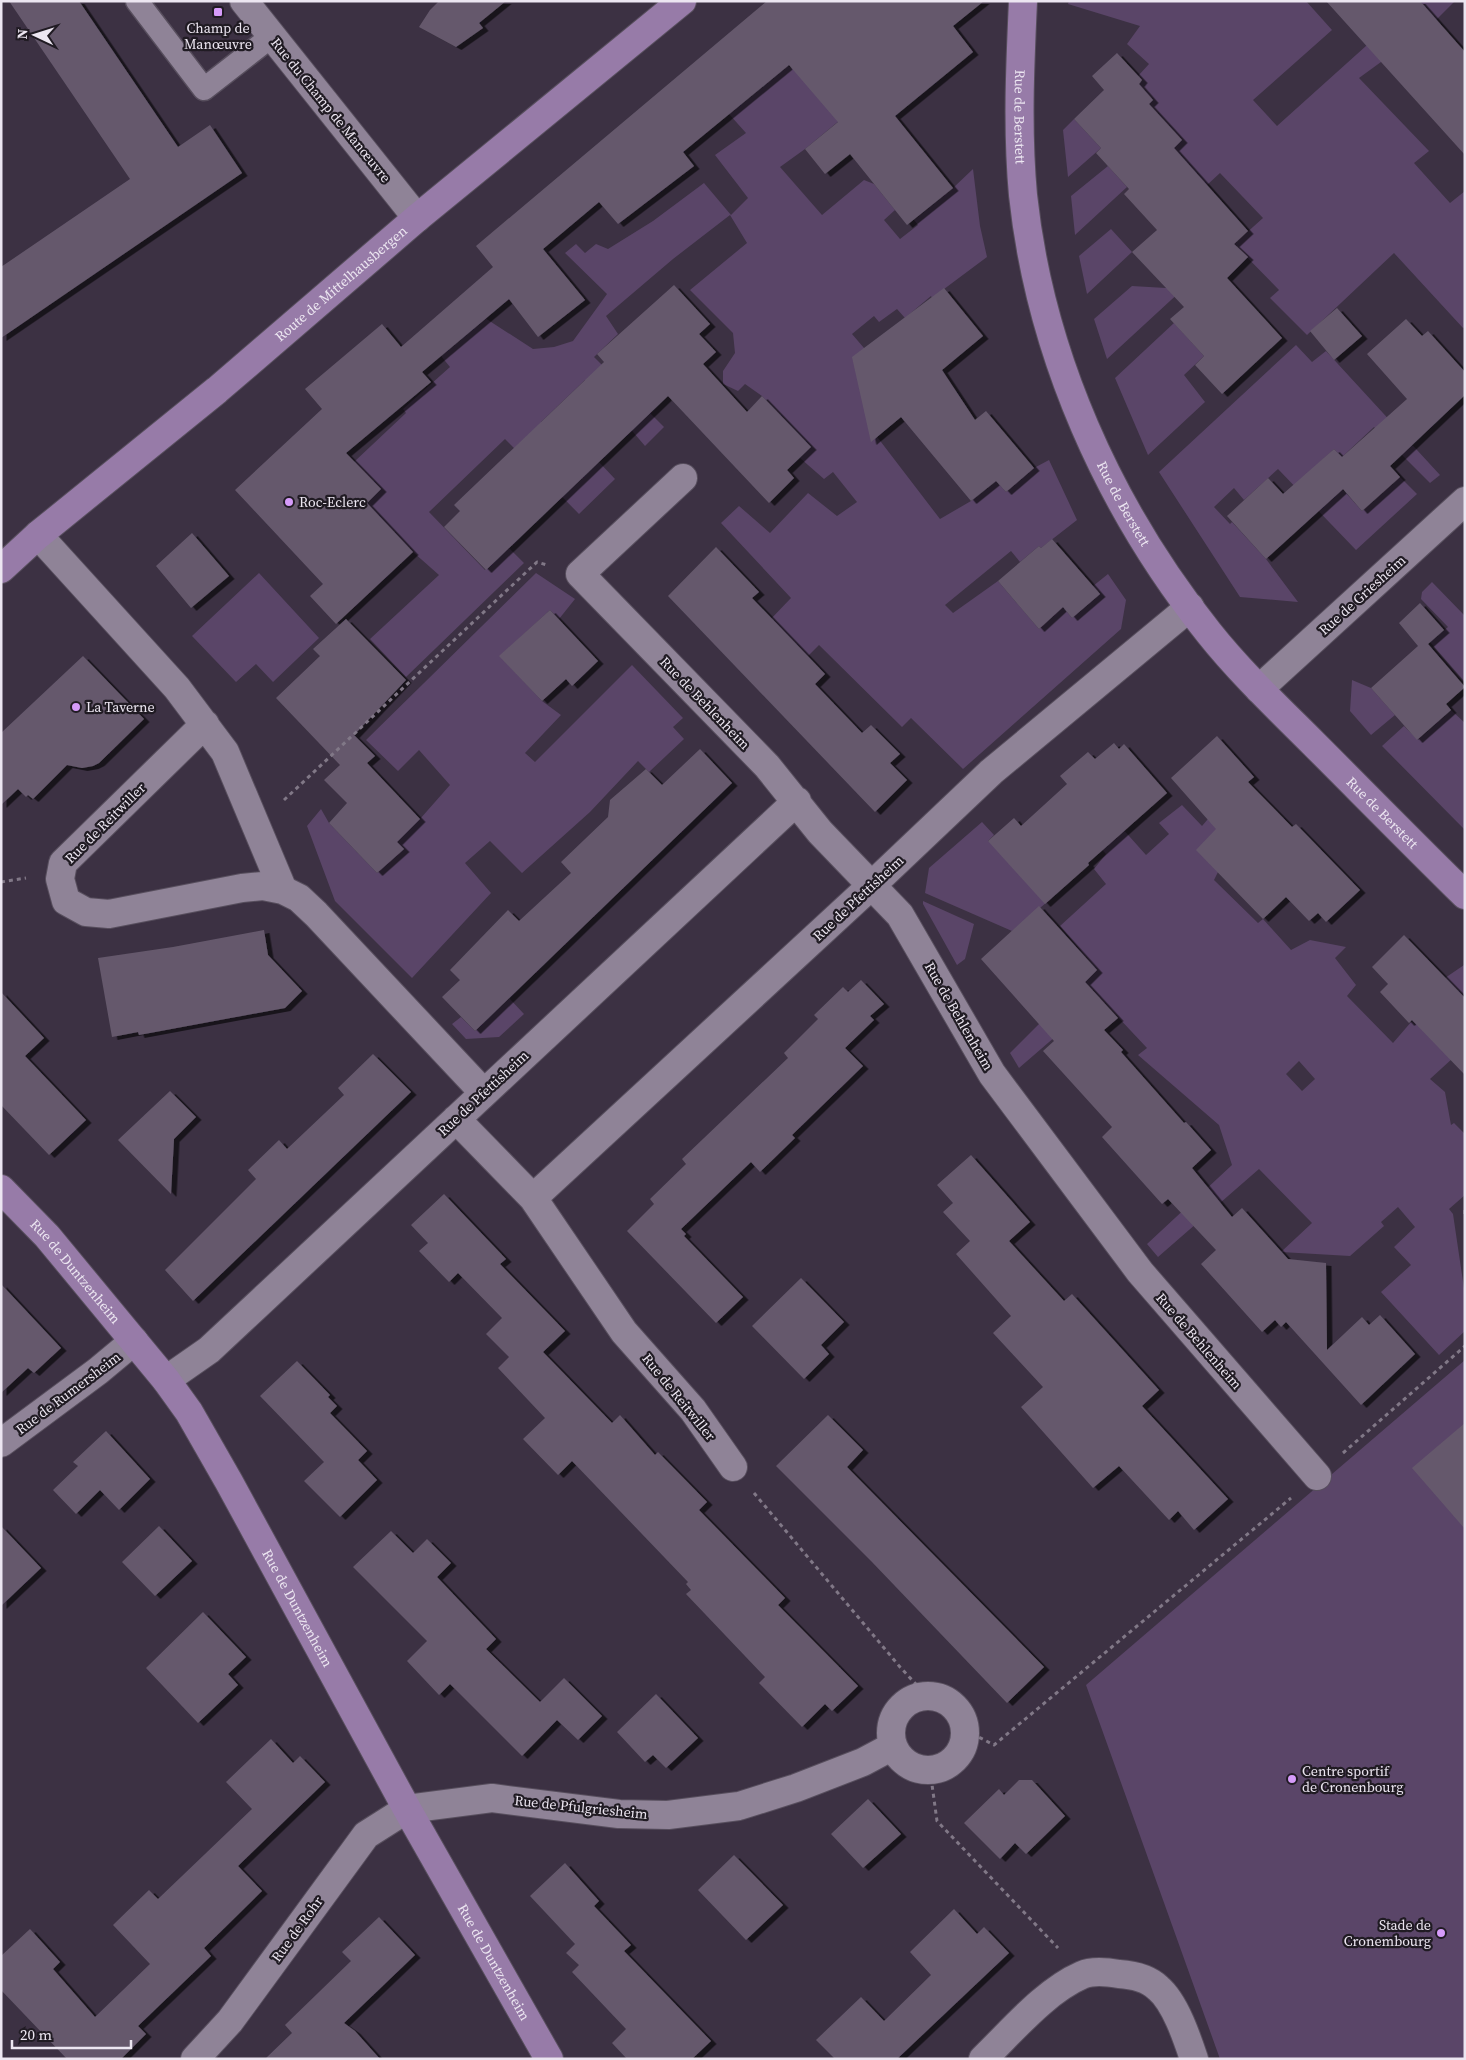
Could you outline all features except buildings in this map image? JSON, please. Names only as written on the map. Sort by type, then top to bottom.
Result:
[{"type":"street","name":"Rue du Champ de Manœuvre","points":[[244,1],[416,218]]},
{"type":"street","name":"Route de Mittelhausbergen","points":[[1,569],[38,535],[216,390],[416,218],[682,1]]},
{"type":"street","name":"Rue de Berstett","points":[[1023,1],[1019,89],[1020,159],[1027,226],[1057,353],[1092,444],[1142,536],[1210,634],[1259,689],[1465,896]]},
{"type":"street","points":[[580,574],[683,478]]},
{"type":"street","name":"Rue de Griesheim","points":[[1259,689],[1465,501]]},
{"type":"street","points":[[38,535],[171,680],[205,724],[224,752],[283,890]]},
{"type":"street","name":"Rue de Behlenheim","points":[[580,574],[767,766],[820,832],[900,915],[992,1074],[1140,1272],[1318,1476]]},
{"type":"street","name":"Rue de Pfettisheim","points":[[533,1198],[872,886],[992,772],[1190,607]]},
{"type":"street","name":"Rue de Reitwiller","points":[[205,724],[63,863],[60,879],[66,901],[86,912],[109,914],[242,888],[263,886],[283,890],[299,898],[316,914],[484,1093]]},
{"type":"street","name":"Rue de Pfettisheim","points":[[166,1380],[208,1350],[797,801]]},
{"type":"street","name":"Rue de Reitwiller","points":[[456,1119],[533,1198],[624,1332],[693,1410],[733,1467]]},
{"type":"street","name":"Rue de Duntzenheim","points":[[1,1189],[47,1236],[166,1380],[189,1412],[407,1809],[549,2059]]},
{"type":"street","name":"Rue de Rumersheim","points":[[1,1443],[98,1371],[134,1341]]},
{"type":"street","points":[[926,1695],[937,1696],[948,1701],[956,1708],[965,1730],[964,1742],[952,1762],[941,1768],[930,1770],[918,1769],[898,1756],[890,1735],[891,1723],[896,1712],[914,1698],[926,1695]]},
{"type":"street","name":"Rue de Pfulgriesheim","points":[[407,1809],[492,1798],[619,1814],[668,1815],[703,1811],[738,1806],[796,1788],[863,1762],[893,1746]]},
{"type":"street","name":"Rue de Rohr","points":[[195,2059],[230,2021],[366,1835],[407,1809]]},
{"type":"street","points":[[983,2059],[1051,1994],[1083,1974],[1104,1972],[1142,1978],[1159,1988],[1185,2032],[1194,2059]]},
{"type":"lane","points":[[136,1],[204,89],[272,36]]},
{"type":"path","points":[[256,826],[537,562],[580,574]]},
{"type":"path","points":[[965,1730],[994,1745],[1318,1476],[1465,1346]]},
{"type":"path","points":[[733,1467],[900,1667],[926,1695]]},
{"type":"path","points":[[930,1770],[937,1821],[1083,1974]]},
{"type":"shaded area","points":[[1069,1],[1306,1],[1332,30],[1253,100],[1277,126],[1416,1],[1455,1],[1436,20],[1420,25],[1381,62],[1359,78],[1429,151],[1414,163],[1450,203],[1465,191],[1465,327],[1463,328],[1394,253],[1307,335],[1270,298],[1279,290],[1234,244],[1263,218],[1220,173],[1207,185],[1174,148],[1182,140],[1149,104],[1153,100],[1139,84],[1142,80],[1138,76],[1149,64],[1127,44],[1140,26],[1068,4]]},
{"type":"shaded area","points":[[788,66],[857,106],[780,167],[822,215],[864,180],[874,184],[895,210],[884,220],[900,239],[918,225],[914,220],[973,169],[980,226],[987,257],[932,298],[931,296],[905,318],[897,309],[879,322],[874,316],[852,334],[864,348],[868,425],[940,519],[971,501],[996,481],[1006,492],[1034,468],[1049,460],[1077,520],[1041,548],[1039,546],[1020,562],[1011,551],[945,605],[953,613],[998,581],[1039,629],[1063,607],[1072,618],[1093,586],[1108,574],[1126,600],[1121,629],[963,769],[911,718],[902,727],[819,645],[808,656],[784,631],[768,622],[791,598],[721,523],[739,506],[770,533],[808,493],[837,516],[857,502],[833,472],[824,479],[800,458],[811,447],[762,396],[745,384],[738,391],[723,384],[723,371],[735,353],[733,333],[690,290],[747,243],[730,215],[673,259],[606,316],[618,334],[594,357],[664,427],[645,446],[585,380],[541,422],[563,446],[581,479],[599,462],[615,479],[579,514],[505,439],[429,512],[485,570],[509,548],[524,563],[406,677],[370,639],[439,575],[413,552],[367,503],[381,489],[354,462],[406,413],[403,409],[450,367],[441,356],[485,318],[533,349],[554,347],[573,341],[607,294],[565,253],[576,244],[585,253],[596,244],[608,249],[653,221],[704,183],[731,215],[748,198],[715,155],[746,133],[729,114]]},
{"type":"shaded area","points":[[1074,119],[1101,148],[1068,177],[1063,130]]},
{"type":"shaded area","points":[[1108,166],[1127,187],[1075,235],[1071,196]]},
{"type":"shaded area","points":[[1111,229],[1132,252],[1087,294],[1079,256]]},
{"type":"shaded area","points":[[1132,286],[1183,289],[1107,359],[1094,319]]},
{"type":"shaded area","points":[[1174,323],[1204,356],[1184,375],[1205,402],[1148,455],[1115,378]]},
{"type":"shaded area","points":[[1296,345],[1312,362],[1326,351],[1440,475],[1430,483],[1374,427],[1342,457],[1334,449],[1319,463],[1362,511],[1400,477],[1417,494],[1356,550],[1278,469],[1244,500],[1234,488],[1214,507],[1230,524],[1232,522],[1266,559],[1298,602],[1240,597],[1159,472]]},
{"type":"shaded area","points":[[259,573],[319,638],[273,682],[256,664],[236,682],[192,636]]},
{"type":"shaded area","points":[[536,573],[575,599],[559,619],[550,610],[500,656],[542,701],[561,715],[525,753],[535,762],[632,665],[683,718],[673,727],[684,739],[649,772],[638,761],[590,812],[522,873],[490,841],[465,863],[491,893],[412,978],[335,901],[307,826],[321,809],[329,823],[377,873],[403,849],[397,842],[450,785],[419,750],[398,771],[366,740]]},
{"type":"shaded area","points":[[1432,582],[1465,616],[1465,682],[1430,642],[1448,627],[1421,599],[1422,592]]},
{"type":"shaded area","points":[[1352,680],[1371,688],[1395,715],[1371,735],[1350,711]]},
{"type":"shaded area","points":[[1451,710],[1465,723],[1464,829],[1382,746],[1404,726],[1418,740]]},
{"type":"shaded area","points":[[1088,790],[1146,855],[1169,834],[1159,823],[1182,805],[1202,826],[1213,813],[1228,852],[1214,880],[1258,923],[1263,919],[1291,950],[1310,940],[1346,947],[1335,958],[1356,985],[1347,996],[1393,1043],[1418,1014],[1465,1047],[1430,1079],[1445,1092],[1451,1125],[1454,1123],[1465,1134],[1465,1195],[1449,1209],[1453,1214],[1465,1295],[1465,1331],[1439,1355],[1381,1292],[1411,1265],[1394,1247],[1415,1227],[1398,1207],[1381,1222],[1384,1226],[1350,1256],[1281,1252],[1312,1223],[1259,1169],[1158,1257],[1147,1244],[1232,1165],[1219,1125],[1138,1055],[1147,1048],[1100,998],[1019,1068],[1010,1053],[1057,1006],[1097,970],[1060,926],[1106,884],[1094,869],[1106,854],[1053,797]],"holes":[[[1299,1061],[1315,1079],[1302,1091],[1286,1074]]]},
{"type":"shaded area","points":[[982,822],[994,835],[988,841],[1014,854],[1052,898],[1012,931],[925,893],[929,868]]},
{"type":"shaded area","points":[[923,901],[974,924],[965,959],[957,965],[923,904]]},
{"type":"shaded area","points":[[1465,965],[1465,998],[1445,978]]},
{"type":"shaded area","points":[[509,998],[524,1014],[499,1037],[466,1039],[452,1024],[461,1017],[475,1031]]},
{"type":"shaded area","name":"Centre sportif de Cronenbourg","points":[[1465,1360],[1465,2059],[1220,2059],[1086,1685]]},
{"type":"place","name":"Champ de Manœuvre","points":[[218,12]]},
{"type":"place","name":"Roc-Eclerc","points":[[289,502]]},
{"type":"place","name":"La Taverne","points":[[76,707]]},
{"type":"place","name":"Centre sportif de Cronenbourg","points":[[1292,1779]]},
{"type":"place","name":"Stade de Cronembourg","points":[[1441,1933]]}]
